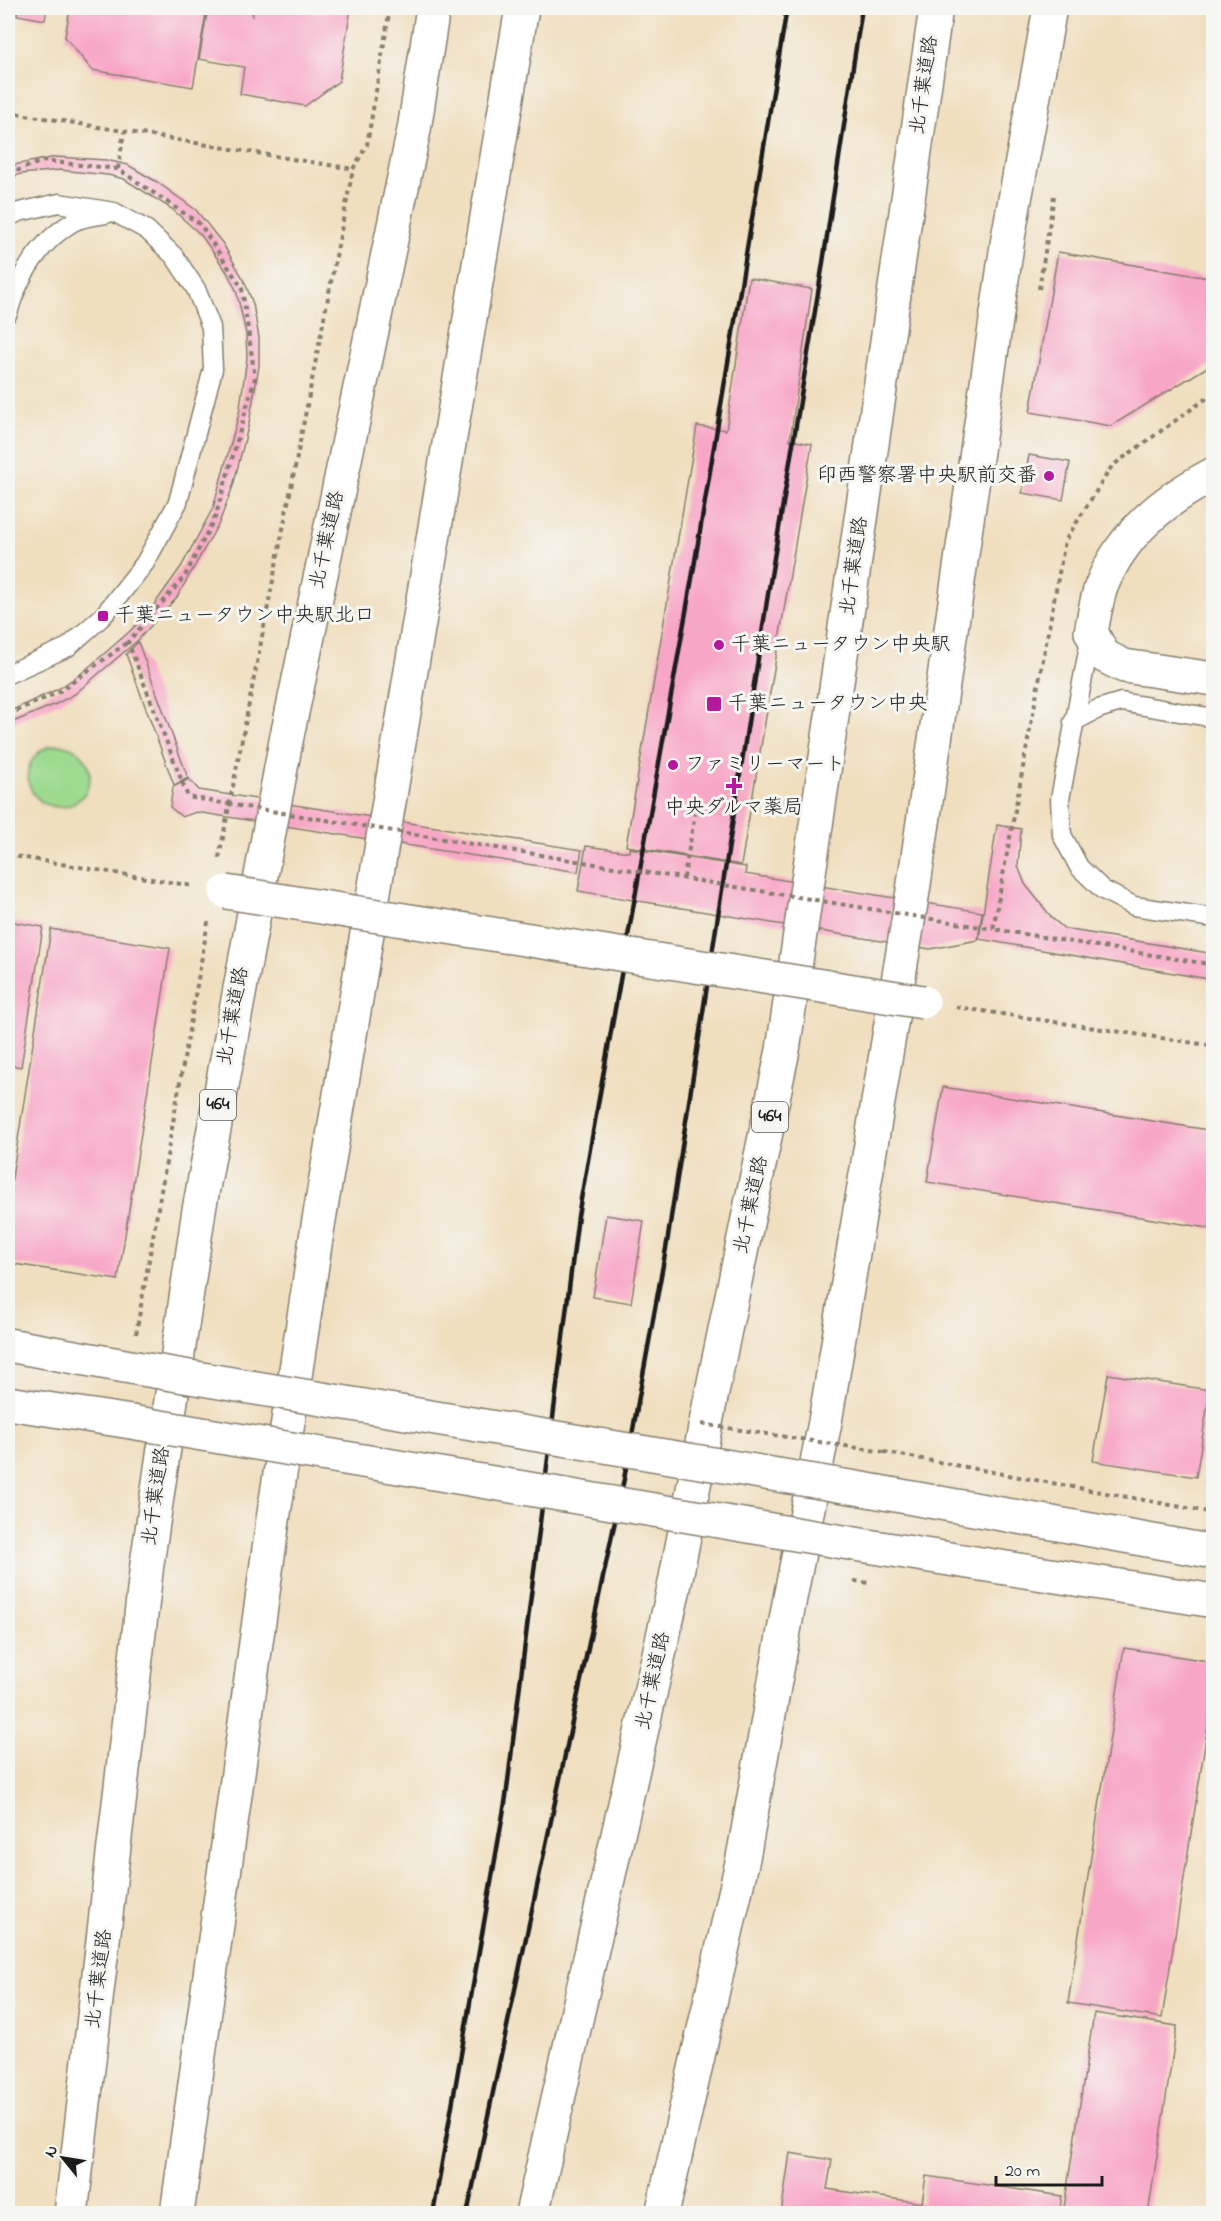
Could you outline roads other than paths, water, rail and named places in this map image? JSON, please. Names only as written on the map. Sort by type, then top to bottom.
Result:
[{"type":"main road","name":"北千葉道路","points":[[71,2214],[147,1564],[199,1210],[286,741],[414,130],[433,8]]},
{"type":"main road","points":[[177,2214],[273,1520],[317,1232],[522,8]]},
{"type":"main road","name":"北千葉道路","points":[[532,2214],[674,1588],[783,1050],[936,8]]},
{"type":"main road","points":[[662,2214],[743,1858],[827,1410],[914,891],[1008,237],[1050,8]]},
{"type":"main road","points":[[1214,474],[1166,502],[1122,547],[1101,587],[1091,632],[1104,656],[1124,666],[1214,679]]},
{"type":"main road","points":[[220,891],[923,1002]]},
{"type":"main road","points":[[8,1345],[136,1352],[862,1489],[1214,1552]]},
{"type":"main road","points":[[8,1403],[855,1544],[1214,1601]]},
{"type":"lane","points":[[8,217],[19,212],[59,203],[114,212],[147,230],[174,256],[196,289],[211,327],[213,369],[178,502],[145,563],[103,616],[68,647],[8,674]]},
{"type":"lane","points":[[8,313],[22,276],[46,243],[75,221],[114,212]]},
{"type":"lane","points":[[1091,632],[1060,799],[1062,835],[1079,867],[1103,890],[1134,906],[1214,918]]},
{"type":"lane","points":[[1073,722],[1098,709],[1121,702],[1214,718]]},
{"type":"railway","points":[[433,2214],[506,1797],[578,1216],[694,567],[787,8]]},
{"type":"railway","points":[[467,2214],[624,1479],[667,1243],[862,8]]},
{"type":"place","name":"印西警察署中央駅前交番","points":[[1049,476]]},
{"type":"place","name":"千葉ニュータウン中央駅北口","points":[[103,616]]},
{"type":"place","name":"千葉ニュータウン中央駅","points":[[719,645]]},
{"type":"place","name":"千葉ニュータウン中央","points":[[714,704]]},
{"type":"place","name":"ファミリーマート","points":[[673,765]]},
{"type":"place","name":"中央ダルマ薬局","points":[[734,786]]}]
